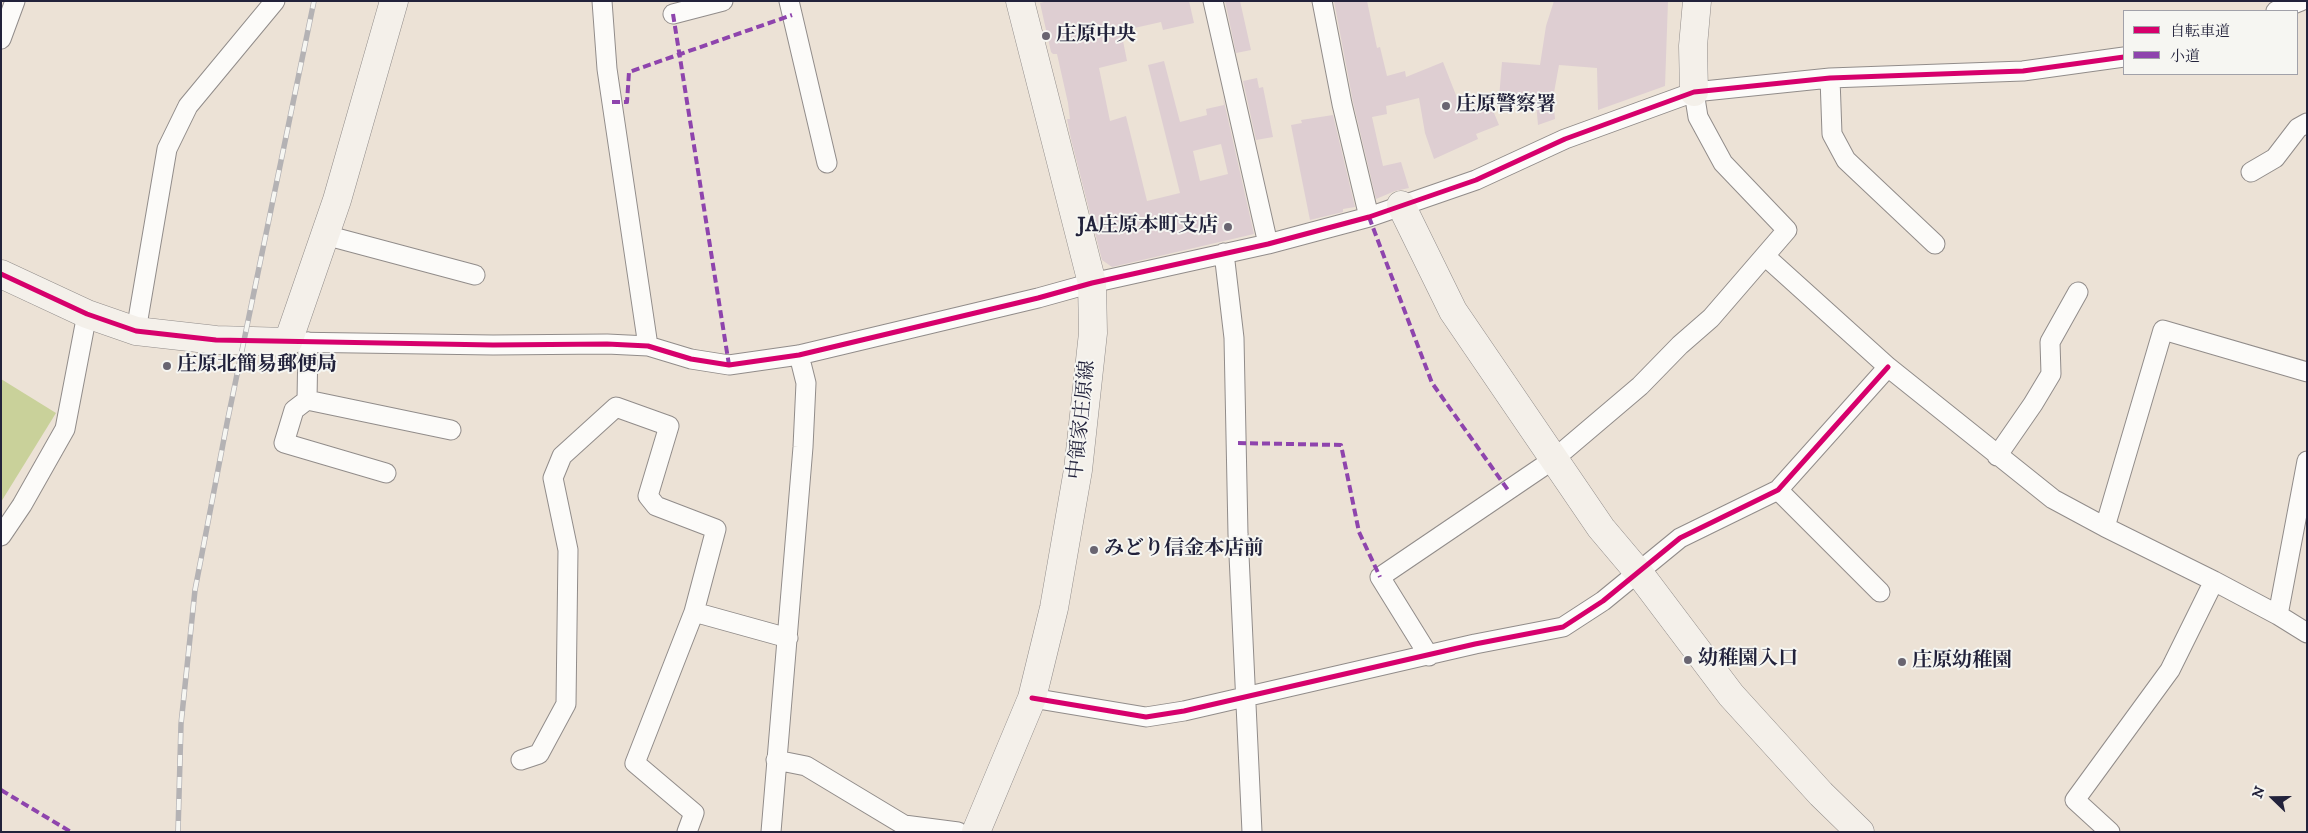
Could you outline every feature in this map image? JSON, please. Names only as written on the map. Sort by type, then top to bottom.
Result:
[{"type":"street","points":[[1,39],[15,1]]},
{"type":"street","points":[[136,331],[167,148],[188,106],[275,1]]},
{"type":"street","points":[[307,400],[298,342],[325,235],[369,93],[394,1]]},
{"type":"street","points":[[602,1],[607,69],[648,346]]},
{"type":"street","points":[[673,14],[723,1]]},
{"type":"street","points":[[789,1],[827,162]]},
{"type":"street","name":"中領家庄原線","points":[[976,832],[1032,698],[1064,560],[1078,470],[1093,333],[1094,304],[1092,283],[1020,1]]},
{"type":"street","points":[[1213,1],[1268,244]]},
{"type":"street","points":[[1322,1],[1342,104],[1369,217]]},
{"type":"street","points":[[1429,656],[1380,577],[1554,459],[1640,386],[1680,345],[1711,318],[1786,230],[1723,164],[1698,117],[1694,92],[1693,46],[1698,1]]},
{"type":"street","points":[[2278,10],[2301,1]]},
{"type":"street","points":[[1,274],[87,314],[136,331],[216,340],[648,346],[691,359],[729,365],[799,356],[1038,298],[1092,283],[1268,244],[1369,217],[1476,180],[1565,139],[1694,92],[1830,78],[2023,71],[2123,57]]},
{"type":"street","points":[[1830,78],[1832,134],[1846,160],[1935,244]]},
{"type":"street","points":[[2251,172],[2275,158],[2298,128],[2307,123]]},
{"type":"street","points":[[1401,205],[1454,311],[1601,528],[1639,573],[1731,695],[1821,794],[1860,832]]},
{"type":"street","points":[[325,235],[475,275]]},
{"type":"street","points":[[1224,253],[1234,338],[1238,534],[1252,832]]},
{"type":"street","points":[[1765,256],[1888,366],[1997,456],[2053,499],[2105,527],[2214,580],[2307,633]]},
{"type":"street","points":[[1997,456],[2051,374],[2050,342],[2078,292]]},
{"type":"street","points":[[1,536],[22,505],[65,429],[87,314]]},
{"type":"street","points":[[2105,527],[2163,330],[2307,372]]},
{"type":"street","points":[[770,832],[788,638],[806,383],[799,356]]},
{"type":"street","points":[[1032,698],[1146,716],[1184,711],[1476,644],[1563,627],[1603,601],[1680,538],[1778,490],[1888,366]]},
{"type":"street","points":[[386,473],[284,443],[294,410],[307,400],[451,430]]},
{"type":"street","points":[[521,760],[539,754],[566,704],[568,550],[554,478],[562,456],[616,407],[669,426],[648,496],[656,506],[716,529],[694,612],[635,763],[694,813],[687,832]]},
{"type":"street","points":[[2278,615],[2307,462]]},
{"type":"street","points":[[1778,490],[1880,592]]},
{"type":"street","points":[[2110,832],[2075,800],[2170,670],[2214,580]]},
{"type":"street","points":[[694,612],[788,638]]},
{"type":"street","points":[[776,760],[806,766],[904,825],[958,832]]},
{"type":"green space","points":[[1,379],[56,413],[1,502]]},
{"type":"building","points":[[1048,1],[1189,1],[1194,23],[1163,30],[1161,22],[1121,31],[1127,61],[1099,68],[1110,121],[1126,116],[1147,201],[1180,193],[1148,65],[1164,61],[1180,122],[1207,115],[1206,109],[1224,105],[1223,97],[1254,234],[1112,267],[1102,260],[1071,139],[1067,119],[1070,119],[1068,103],[1057,54],[1051,52],[1040,3]],"holes":[[[1221,144],[1228,174],[1200,181],[1193,151]]]},
{"type":"building","points":[[1225,1],[1240,1],[1251,50],[1236,53]]},
{"type":"building","points":[[1334,1],[1367,1],[1377,48],[1380,47],[1387,76],[1405,71],[1406,77],[1443,62],[1463,113],[1489,101],[1499,125],[1476,134],[1478,139],[1434,159],[1425,133],[1419,98],[1386,106],[1387,114],[1372,117],[1383,166],[1401,162],[1409,188],[1395,191],[1376,199],[1353,102]]},
{"type":"building","points":[[1554,1],[1668,1],[1665,86],[1598,110],[1597,68],[1559,65],[1553,98],[1555,119],[1538,125],[1536,102],[1499,98],[1502,62],[1540,65],[1546,26]]},
{"type":"building","points":[[1257,78],[1259,88],[1263,87],[1273,137],[1256,140],[1243,81]]},
{"type":"building","points":[[1333,115],[1355,207],[1310,220],[1291,125],[1302,123],[1301,120]]},
{"type":"railway","points":[[178,832],[181,724],[195,590],[227,423],[314,1]]},
{"type":"marked path","points":[[673,14],[729,365]]},
{"type":"marked path","points":[[612,102],[627,102],[629,72],[792,15]]},
{"type":"marked path","points":[[1369,217],[1432,383],[1508,490]]},
{"type":"marked path","points":[[1238,443],[1341,445],[1359,532],[1380,577]]},
{"type":"marked path","points":[[1,790],[71,832]]},
{"type":"cycle path","points":[[1,274],[87,314],[136,331],[216,340],[648,346],[691,359],[729,365],[799,355],[1038,298],[1092,283],[1268,244],[1369,217],[1476,180],[1565,139],[1694,92],[1830,78],[2023,71],[2123,57]]},
{"type":"cycle path","points":[[1032,698],[1146,717],[1184,711],[1475,644],[1563,627],[1603,601],[1680,538],[1778,490],[1888,367]]},
{"type":"place","name":"庄原中央","points":[[1046,36]]},
{"type":"place","name":"庄原警察署","points":[[1446,106]]},
{"type":"place","name":"JA庄原本町支店","points":[[1228,227]]},
{"type":"place","name":"庄原北簡易郵便局","points":[[167,366]]},
{"type":"place","name":"みどり信金本店前","points":[[1094,550]]},
{"type":"place","name":"幼稚園入口","points":[[1688,660]]},
{"type":"place","name":"庄原幼稚園","points":[[1902,662]]}]
